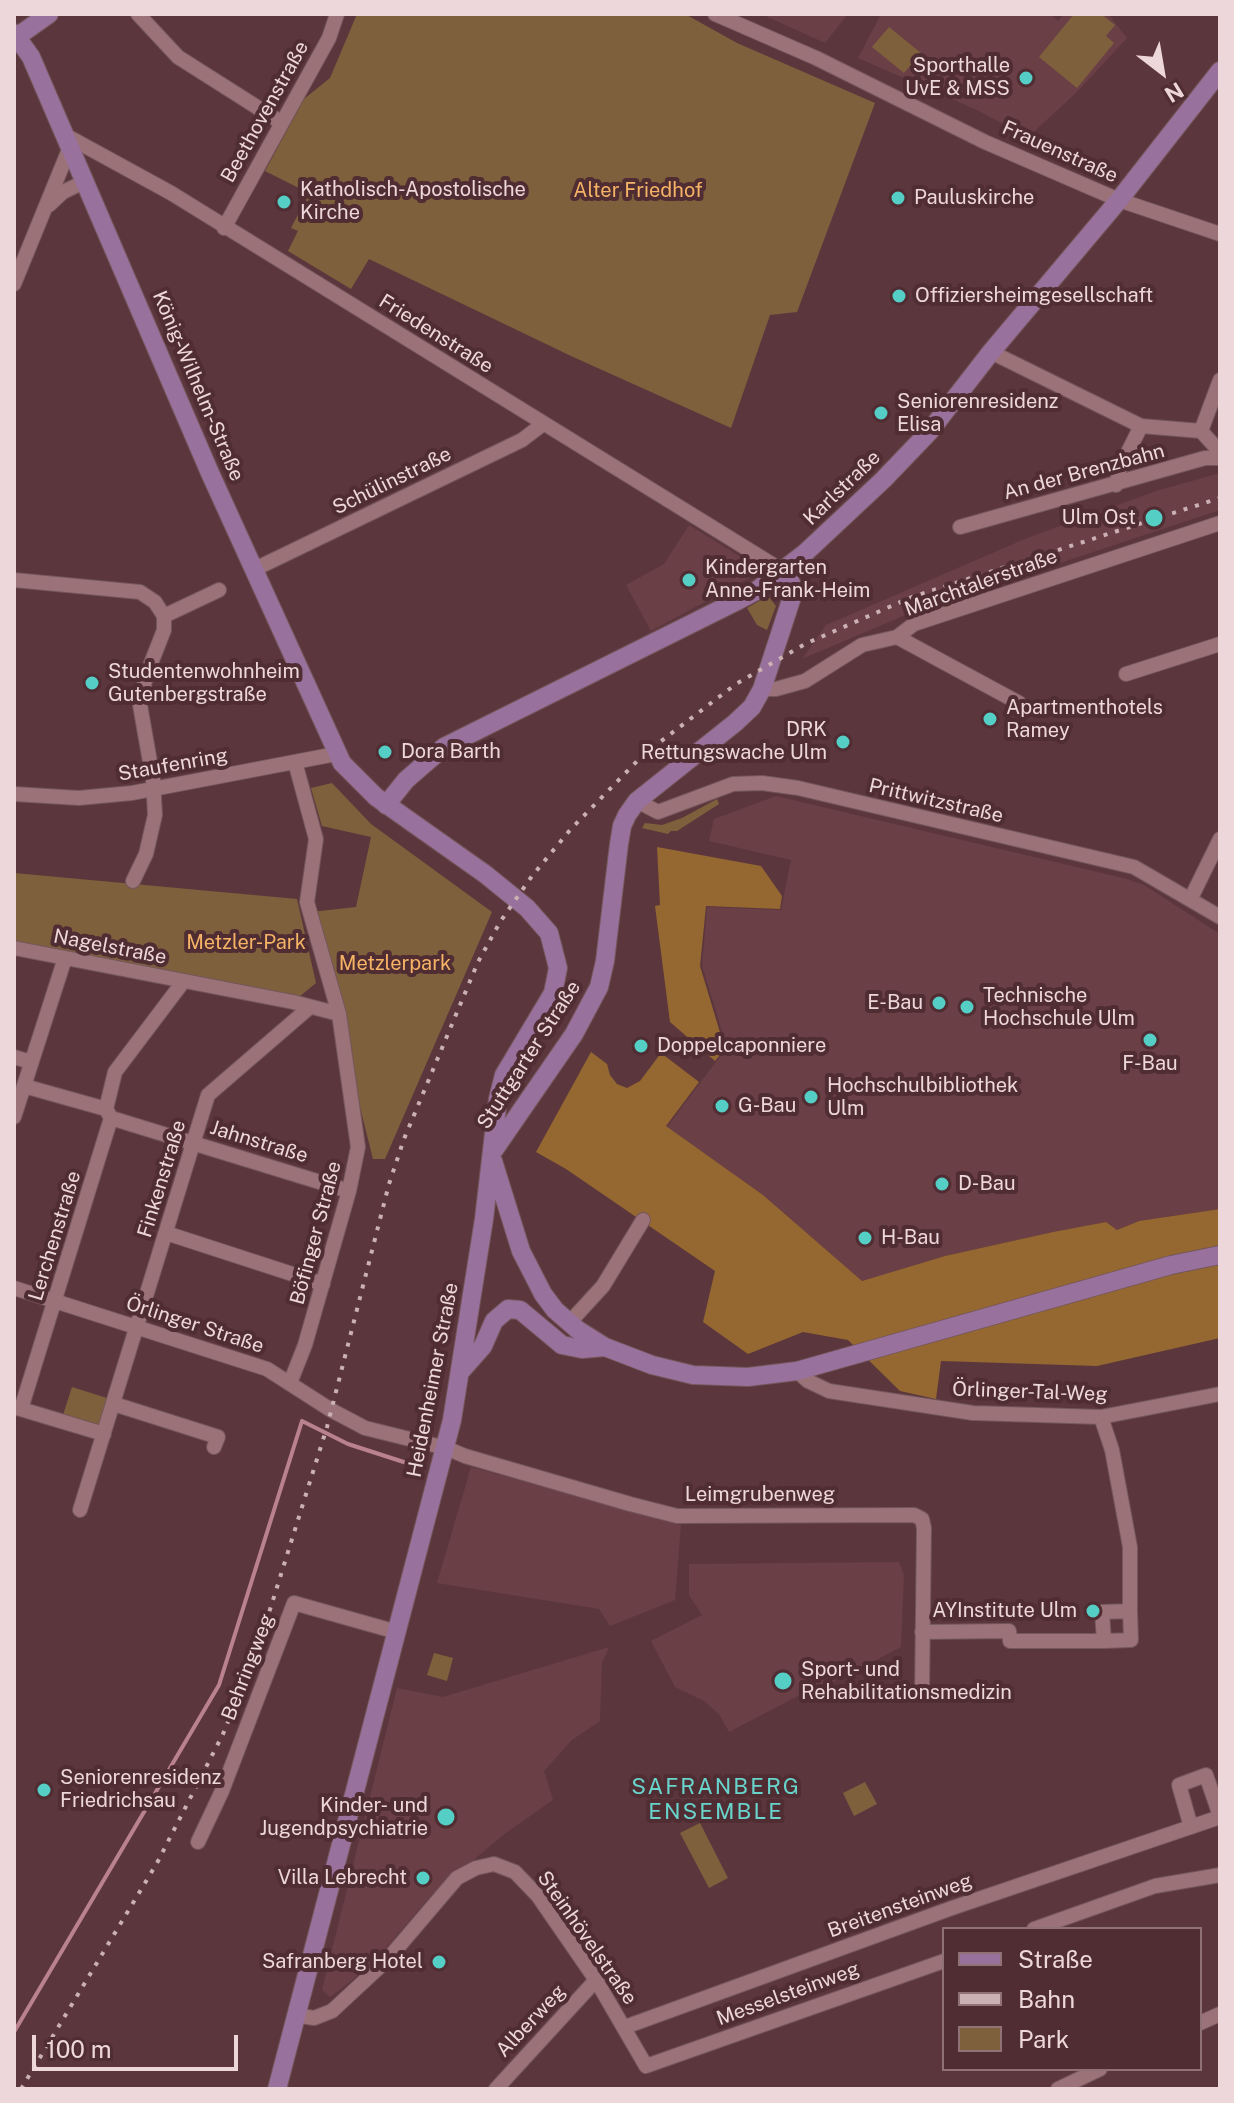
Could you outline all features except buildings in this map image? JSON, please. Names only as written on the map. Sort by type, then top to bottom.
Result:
[{"type":"main road","points":[[15,35],[49,14]]},
{"type":"main road","name":"König-Wilhelm-Straße","points":[[15,35],[31,58],[86,181],[210,473],[336,754],[350,774],[386,805]]},
{"type":"main road","name":"Karlstraße","points":[[386,805],[410,776],[444,747],[756,591],[834,527],[919,443],[1119,200],[1220,71]]},
{"type":"main road","name":"Stuttgarter Straße","points":[[783,571],[791,583],[793,594],[762,689],[752,707],[735,723],[637,801],[622,826],[599,987],[574,1034],[491,1154],[514,1231],[531,1273],[555,1310],[605,1347],[652,1365],[693,1375],[748,1377],[797,1371],[1171,1265],[1220,1255]]},
{"type":"main road","name":"Heidenheimer Straße","points":[[277,2089],[446,1448],[504,1075],[553,993],[558,968],[553,944],[543,925],[500,886],[386,805]]},
{"type":"main road","points":[[460,1372],[483,1346],[494,1321],[508,1309],[520,1310],[562,1345],[582,1349],[605,1347]]},
{"type":"street","points":[[138,14],[186,63],[282,123]]},
{"type":"street","name":"Beethovenstraße","points":[[224,228],[329,38],[337,14]]},
{"type":"street","name":"Frauenstraße","points":[[715,14],[816,58],[985,142],[1119,200],[1220,234]]},
{"type":"street","points":[[14,284],[46,208],[67,141]]},
{"type":"street","name":"Friedenstraße","points":[[67,141],[171,193],[783,571]]},
{"type":"street","points":[[46,208],[63,192],[86,181]]},
{"type":"street","points":[[991,352],[1141,426],[1201,431],[1220,455]]},
{"type":"street","points":[[1201,431],[1220,380]]},
{"type":"street","name":"Schülinstraße","points":[[255,569],[522,440],[543,424]]},
{"type":"street","points":[[1116,485],[1120,468],[1141,426]]},
{"type":"street","name":"An der Brenzbahn","points":[[960,527],[1220,455]]},
{"type":"street","name":"Marchtalerstraße","points":[[762,689],[776,689],[805,681],[862,645],[897,637],[914,624],[1220,523]]},
{"type":"street","points":[[14,580],[140,592],[155,602],[164,616],[164,630],[146,676],[140,705],[155,815],[146,854],[133,881]]},
{"type":"street","points":[[164,616],[219,590]]},
{"type":"street","points":[[897,637],[1019,703]]},
{"type":"street","points":[[1126,674],[1220,644]]},
{"type":"street","name":"Staufenring","points":[[14,794],[79,798],[154,790],[336,754]]},
{"type":"street","name":"Böfinger Straße","points":[[290,1383],[323,1284],[358,1147],[339,1014],[307,902],[316,839],[295,762]]},
{"type":"street","name":"Prittwitzstraße","points":[[637,801],[658,812],[733,784],[762,783],[798,788],[1134,867],[1220,917]]},
{"type":"street","points":[[1191,898],[1220,839]]},
{"type":"street","name":"Nagelstraße","points":[[14,948],[339,1014]]},
{"type":"street","points":[[14,1117],[65,958]]},
{"type":"street","name":"Lerchenstraße","points":[[18,1408],[56,1302],[108,1114],[115,1072],[183,982]]},
{"type":"street","name":"Finkenstraße","points":[[80,1510],[208,1095],[310,1007]]},
{"type":"street","points":[[14,1057],[31,1062]]},
{"type":"street","name":"Jahnstraße","points":[[24,1086],[349,1191]]},
{"type":"street","points":[[569,1323],[603,1286],[643,1220]]},
{"type":"street","points":[[166,1233],[323,1284]]},
{"type":"street","name":"Örlinger Straße","points":[[14,1288],[250,1363],[365,1428],[446,1448]]},
{"type":"street","name":"Örlinger-Tal-Weg","points":[[797,1371],[808,1381],[829,1391],[947,1410],[1101,1417],[1220,1394]]},
{"type":"street","points":[[114,1404],[218,1437],[214,1447]]},
{"type":"street","points":[[18,1408],[104,1434]]},
{"type":"street","points":[[922,1632],[1009,1631],[1010,1641],[1131,1640],[1130,1547],[1112,1450],[1101,1417]]},
{"type":"street","name":"Leimgrubenweg","points":[[446,1448],[595,1495],[677,1516],[914,1515],[922,1519],[922,1694]]},
{"type":"street","name":"Behringweg","points":[[198,1842],[222,1791],[294,1603],[397,1632]]},
{"type":"street","points":[[1104,1641],[1102,1612],[1130,1611]]},
{"type":"street","name":"Breitensteinweg","points":[[625,2027],[952,1908],[1191,1827],[1220,1816],[1206,1775],[1179,1785],[1191,1827]]},
{"type":"street","name":"Steinhövelstraße","points":[[295,2015],[314,2018],[332,2011],[388,1959],[457,1878],[476,1868],[494,1864],[515,1872],[538,1896],[596,1980],[646,2066]]},
{"type":"street","points":[[1040,1927],[1155,1886],[1220,1875]]},
{"type":"street","name":"Messelsteinweg","points":[[646,2066],[942,1962]]},
{"type":"street","name":"Alberweg","points":[[496,2089],[596,1980]]},
{"type":"street","points":[[1058,2089],[1096,2071]]},
{"type":"shaded area","points":[[761,14],[848,14],[825,43]]},
{"type":"shaded area","points":[[881,14],[1050,14],[1058,21],[1064,14],[1108,14],[1127,38],[1075,94],[1028,137],[977,110],[858,58]]},
{"type":"shaded area","points":[[1220,473],[1220,510],[915,611],[802,659],[826,625],[1027,538],[1156,491]]},
{"type":"shaded area","name":"Kindergarten Anne-Frank-Heim","points":[[689,525],[756,569],[753,576],[651,631],[626,585],[664,564]]},
{"type":"shaded area","name":"Technische Hochschule Ulm","points":[[776,796],[1127,879],[1144,885],[1220,934],[1220,1209],[1139,1221],[1117,1230],[1106,1222],[1053,1232],[945,1256],[862,1281],[763,1195],[667,1127],[727,1047],[702,966],[707,907],[781,910],[791,860],[709,841],[714,819]]},
{"type":"shaded area","points":[[657,847],[761,866],[782,896],[780,909],[706,906],[700,966],[725,1049],[715,1061],[670,1022],[655,906],[660,905]]},
{"type":"shaded area","points":[[591,1052],[607,1064],[617,1084],[627,1088],[640,1081],[661,1053],[699,1082],[666,1126],[763,1195],[862,1281],[945,1256],[1053,1232],[1106,1222],[1117,1230],[1139,1221],[1220,1209],[1220,1338],[1097,1366],[941,1361],[936,1399],[900,1391],[848,1340],[803,1332],[748,1354],[703,1322],[715,1271],[566,1169],[536,1152]]},
{"type":"shaded area","points":[[471,1467],[681,1525],[675,1600],[610,1626],[599,1609],[437,1583]]},
{"type":"shaded area","points":[[899,1562],[904,1575],[901,1647],[729,1732],[719,1714],[704,1701],[675,1687],[651,1641],[702,1615],[689,1595],[689,1564]]},
{"type":"shaded area","name":"Kinder- und Jugendpsychiatrie","points":[[609,1647],[602,1663],[600,1721],[572,1740],[544,1771],[553,1800],[503,1835],[428,1899],[385,1949],[330,1997],[322,1990],[397,1688],[443,1697]]},
{"type":"green space","name":"Alter Friedhof","points":[[357,14],[685,14],[737,43],[875,103],[797,312],[770,315],[731,428],[571,356],[369,259],[351,289],[288,251],[298,231],[291,228],[309,193],[265,171],[304,99],[330,78]]},
{"type":"green space","points":[[1074,14],[1101,14],[1115,25],[1106,36],[1114,43],[1077,88],[1039,57]]},
{"type":"green space","points":[[889,27],[921,53],[904,73],[872,47]]},
{"type":"green space","points":[[768,596],[776,606],[767,630],[757,625],[747,608]]},
{"type":"green space","name":"Metzlerpark","points":[[332,783],[371,824],[492,912],[385,1159],[373,1159],[311,912],[356,907],[371,837],[322,826],[311,788]]},
{"type":"green space","points":[[717,799],[719,804],[677,831],[668,834],[642,828],[645,823],[662,825],[682,818]]},
{"type":"green space","name":"Metzler-Park","points":[[14,873],[297,899],[316,983],[293,1002],[14,948]]},
{"type":"green space","points":[[72,1387],[110,1399],[101,1423],[96,1425],[63,1415]]},
{"type":"green space","points":[[434,1653],[453,1658],[447,1681],[427,1675]]},
{"type":"green space","points":[[865,1782],[877,1804],[854,1816],[843,1793]]},
{"type":"green space","points":[[700,1823],[728,1878],[709,1888],[680,1833]]},
{"type":"waterway","points":[[14,2032],[219,1685],[302,1421],[348,1444],[413,1465]]},
{"type":"railway","points":[[21,2089],[157,1863],[223,1734],[258,1648],[327,1427],[389,1184],[404,1139],[478,962],[500,922],[532,876],[570,830],[643,755],[736,684],[805,644],[912,597],[1220,498]]},
{"type":"place","name":"Sporthalle UvE & MSS","points":[[1026,78]]},
{"type":"place","name":"Pauluskirche","points":[[898,198]]},
{"type":"place","name":"Katholisch-Apostolische Kirche","points":[[284,202]]},
{"type":"place","name":"Offiziersheimgesellschaft","points":[[899,296]]},
{"type":"place","name":"Seniorenresidenz Elisa","points":[[881,413]]},
{"type":"place","name":"Ulm Ost","points":[[1154,518]]},
{"type":"place","name":"Kindergarten Anne-Frank-Heim","points":[[689,580]]},
{"type":"place","name":"Studentenwohnheim Gutenbergstraße","points":[[92,683]]},
{"type":"place","name":"Apartmenthotels Ramey","points":[[990,719]]},
{"type":"place","name":"DRK Rettungswache Ulm","points":[[843,742]]},
{"type":"place","name":"Dora Barth","points":[[385,752]]},
{"type":"place","name":"E-Bau","points":[[939,1003]]},
{"type":"place","name":"Technische Hochschule Ulm","points":[[967,1007]]},
{"type":"place","name":"F-Bau","points":[[1150,1040]]},
{"type":"place","name":"Doppelcaponniere","points":[[641,1046]]},
{"type":"place","name":"Hochschulbibliothek Ulm","points":[[811,1097]]},
{"type":"place","name":"G-Bau","points":[[722,1106]]},
{"type":"place","name":"D-Bau","points":[[942,1184]]},
{"type":"place","name":"H-Bau","points":[[865,1238]]},
{"type":"place","name":"AYInstitute Ulm","points":[[1093,1611]]},
{"type":"place","name":"Sport- und Rehabilitationsmedizin","points":[[783,1681]]},
{"type":"place","name":"Seniorenresidenz Friedrichsau","points":[[44,1790]]},
{"type":"place","name":"Kinder- und Jugendpsychiatrie","points":[[446,1817]]},
{"type":"place","name":"Villa Lebrecht","points":[[423,1878]]},
{"type":"place","name":"Safranberg Hotel","points":[[439,1962]]},
{"type":"district","name":"SAFRANBERG ENSEMBLE","points":[[716,1800]]}]
